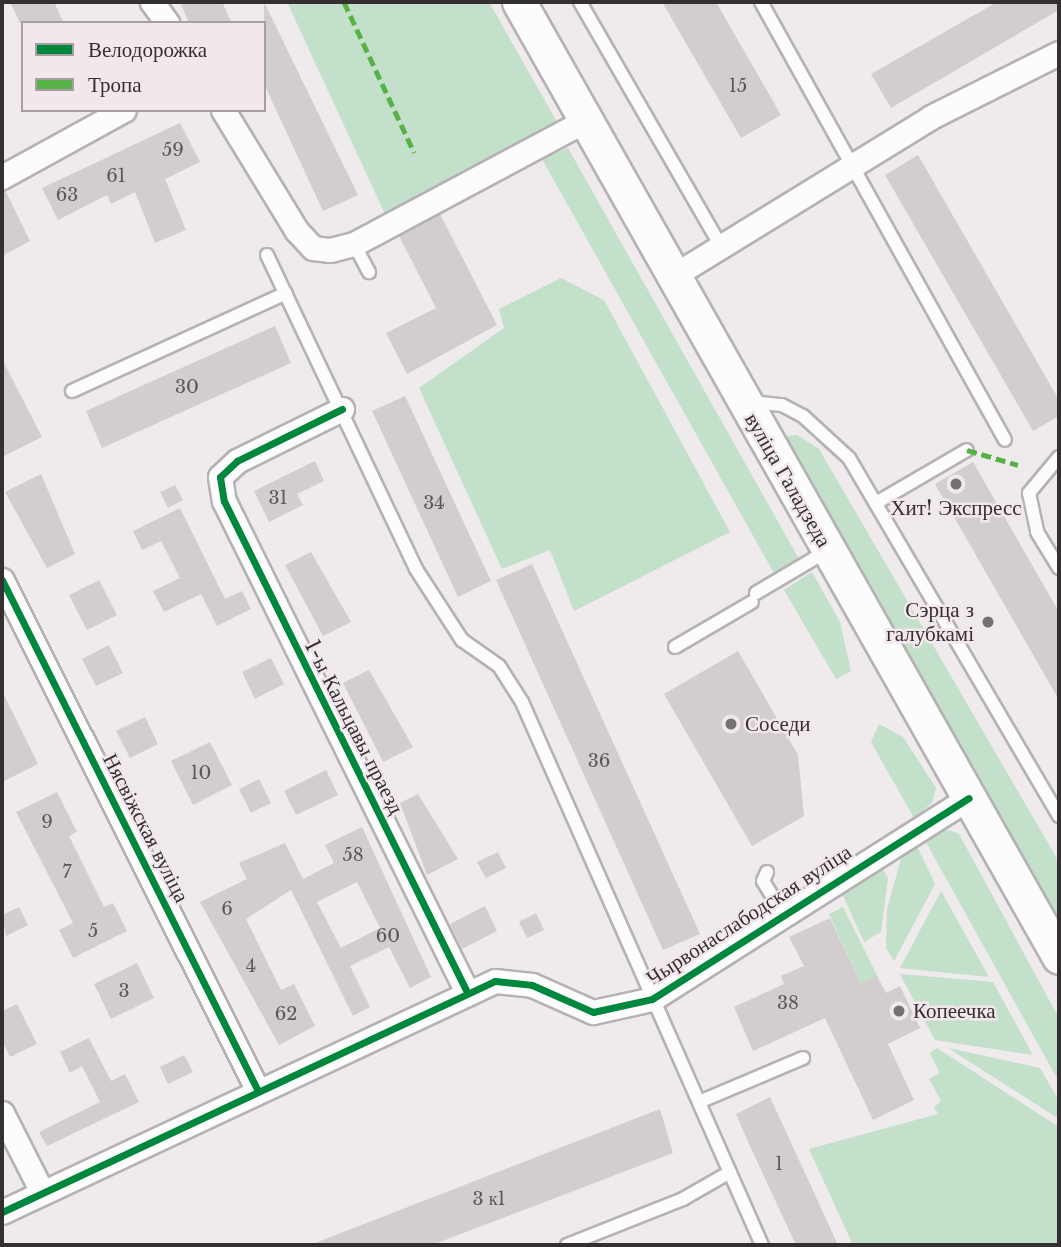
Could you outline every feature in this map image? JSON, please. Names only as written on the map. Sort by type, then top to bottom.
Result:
[{"type":"main road","name":"вуліца Галадзеда","points":[[519,2],[1059,957]]},
{"type":"street","points":[[152,2],[166,21]]},
{"type":"street","points":[[673,276],[931,117],[1059,53]]},
{"type":"street","points":[[2,177],[120,112]]},
{"type":"street","points":[[224,112],[313,248],[354,244],[586,120]]},
{"type":"street","name":"1-ы Кальцавы праезд","points":[[342,409],[256,447],[220,477],[239,538],[467,990]]},
{"type":"street","name":"Нясвіжская вуліца","points":[[2,580],[258,1091]]},
{"type":"street","name":"Чырвонаслабодская вуліца","points":[[2,1212],[467,990],[495,981],[532,985],[593,1012],[652,999],[785,918],[969,798]]},
{"type":"street","points":[[2,1113],[43,1192]]},
{"type":"lane","points":[[580,2],[721,246]]},
{"type":"lane","points":[[761,2],[857,164],[1005,440]]},
{"type":"lane","points":[[354,244],[369,272]]},
{"type":"lane","points":[[267,255],[440,610],[462,640],[499,666],[522,702],[762,1245]]},
{"type":"lane","points":[[72,391],[286,293]]},
{"type":"lane","points":[[743,402],[782,405],[803,416],[849,458],[1059,816]]},
{"type":"lane","points":[[876,503],[967,450]]},
{"type":"lane","points":[[1059,457],[1029,493],[1037,532],[1059,568]]},
{"type":"lane","points":[[676,647],[828,551]]},
{"type":"lane","points":[[767,872],[763,881],[785,918]]},
{"type":"lane","points":[[699,1102],[803,1058]]},
{"type":"lane","points":[[567,1245],[683,1199],[730,1172]]},
{"type":"green space","points":[[287,2],[489,2],[557,122],[385,214]]},
{"type":"green space","points":[[568,148],[799,559],[775,575],[542,159]]},
{"type":"green space","points":[[561,278],[604,300],[730,532],[574,611],[550,550],[502,569],[419,388],[504,328],[499,309]]},
{"type":"green space","points":[[797,435],[819,449],[1059,862],[1059,926],[780,437]]},
{"type":"green space","points":[[812,572],[840,622],[851,671],[836,679],[784,590]]},
{"type":"green space","points":[[879,724],[903,737],[936,788],[932,803],[914,818],[871,742]]},
{"type":"green space","points":[[949,830],[959,834],[1059,1018],[1059,1082],[922,835]]},
{"type":"green space","points":[[916,844],[935,884],[894,961],[886,948],[887,909],[903,852]]},
{"type":"green space","points":[[881,867],[888,878],[881,932],[864,942],[841,891]]},
{"type":"green space","points":[[941,891],[989,977],[900,968]]},
{"type":"green space","points":[[843,907],[878,977],[862,985],[829,914]]},
{"type":"green space","points":[[900,974],[993,982],[1033,1055],[935,1040]]},
{"type":"green space","points":[[937,1048],[1059,1127],[1059,1245],[853,1245],[809,1149],[938,1114],[934,1107],[941,1101],[929,1079],[940,1073],[930,1053]]},
{"type":"green space","points":[[948,1048],[1040,1068],[1059,1101],[1059,1119]]},
{"type":"building","points":[[10,2],[54,2],[63,21],[21,21],[20,23]]},
{"type":"building","points":[[180,2],[222,2],[231,21],[188,21]]},
{"type":"building","points":[[264,2],[358,195],[323,211],[266,88]]},
{"type":"building","points":[[662,2],[716,2],[781,115],[741,138]]},
{"type":"building","points":[[997,2],[1059,2],[1059,10],[891,108],[871,74]]},
{"type":"building","points":[[180,123],[200,162],[165,179],[186,230],[155,243],[135,192],[111,204],[107,195],[58,220],[42,188]]},
{"type":"building","points":[[918,155],[1059,400],[1059,416],[1033,431],[885,175]]},
{"type":"building","points":[[5,190],[30,241],[2,256],[2,191]]},
{"type":"building","points":[[440,214],[497,325],[407,374],[386,333],[436,308],[399,236]]},
{"type":"building","points":[[275,326],[291,363],[102,448],[86,411]]},
{"type":"building","points":[[2,359],[42,437],[2,457]]},
{"type":"building","points":[[405,396],[491,581],[458,597],[372,411]]},
{"type":"building","points":[[315,461],[324,481],[297,494],[303,505],[269,522],[254,491]]},
{"type":"building","points":[[973,462],[1059,612],[1059,700],[935,484]]},
{"type":"building","points":[[41,474],[75,554],[47,568],[5,492]]},
{"type":"building","points":[[175,485],[183,500],[168,508],[160,492]]},
{"type":"building","points":[[180,508],[225,599],[242,591],[251,609],[217,626],[201,594],[164,612],[153,591],[180,578],[161,541],[142,550],[133,531]]},
{"type":"building","points":[[311,552],[351,622],[323,636],[285,565]]},
{"type":"building","points":[[532,564],[700,934],[663,950],[496,580]]},
{"type":"building","points":[[99,580],[117,615],[87,630],[69,595]]},
{"type":"building","points":[[109,645],[123,673],[96,686],[82,659]]},
{"type":"building","name":"Соседи","points":[[738,651],[798,755],[804,816],[752,846],[664,694]]},
{"type":"building","points":[[271,658],[284,684],[255,699],[242,672]]},
{"type":"building","points":[[369,670],[413,747],[383,762],[343,683]]},
{"type":"building","points":[[2,691],[38,764],[2,782]]},
{"type":"building","points":[[145,717],[158,744],[130,758],[116,731]]},
{"type":"building","points":[[210,742],[232,785],[193,805],[171,761]]},
{"type":"building","points":[[326,770],[338,795],[296,815],[284,791]]},
{"type":"building","points":[[259,779],[271,803],[251,813],[239,789]]},
{"type":"building","points":[[57,792],[77,832],[69,836],[104,907],[113,903],[127,931],[73,958],[59,930],[73,923],[16,812]]},
{"type":"building","points":[[418,794],[458,859],[427,875],[400,803]]},
{"type":"building","points":[[362,827],[431,977],[410,988],[389,947],[350,966],[370,1007],[353,1016],[291,890],[246,919],[281,990],[294,984],[315,1026],[279,1045],[200,902],[247,879],[239,863],[285,843],[303,879],[334,863],[325,845]],"holes":[[[357,882],[380,928],[341,948],[317,902]]]},
{"type":"building","points":[[498,852],[506,868],[486,878],[477,862]]},
{"type":"building","points":[[485,906],[497,931],[462,949],[450,924]]},
{"type":"building","points":[[19,907],[28,925],[6,936],[2,915]]},
{"type":"building","points":[[536,913],[544,930],[527,938],[519,922]]},
{"type":"building","points":[[830,918],[861,983],[877,976],[886,993],[900,986],[920,1028],[888,1044],[914,1100],[873,1120],[825,1018],[753,1051],[734,1007],[784,984],[781,976],[804,966],[789,937]]},
{"type":"building","points":[[137,963],[154,998],[111,1019],[94,984]]},
{"type":"building","points":[[17,1004],[37,1044],[10,1057],[2,1040],[2,1011]]},
{"type":"building","points":[[89,1038],[111,1081],[125,1074],[139,1102],[47,1146],[39,1132],[100,1102],[82,1066],[70,1073],[60,1052]]},
{"type":"building","points":[[184,1055],[193,1072],[168,1084],[160,1067]]},
{"type":"building","points":[[770,1097],[838,1245],[796,1245],[749,1144],[736,1114]]},
{"type":"building","points":[[660,1109],[673,1153],[432,1245],[310,1245]]},
{"type":"marked path","points":[[344,2],[414,152]]},
{"type":"marked path","points":[[967,450],[1018,465]]},
{"type":"cycle path","points":[[342,409],[237,461],[220,477],[224,501],[466,990]]},
{"type":"cycle path","points":[[2,580],[258,1091]]},
{"type":"cycle path","points":[[2,1212],[495,981],[532,985],[593,1012],[652,999],[969,798]]},
{"type":"place","name":"Хит! Экспресс","points":[[956,484]]},
{"type":"place","name":"Сэрца з галубкамі","points":[[988,622]]},
{"type":"place","name":"Соседи","points":[[731,724]]},
{"type":"place","name":"Копеечка","points":[[899,1011]]}]
